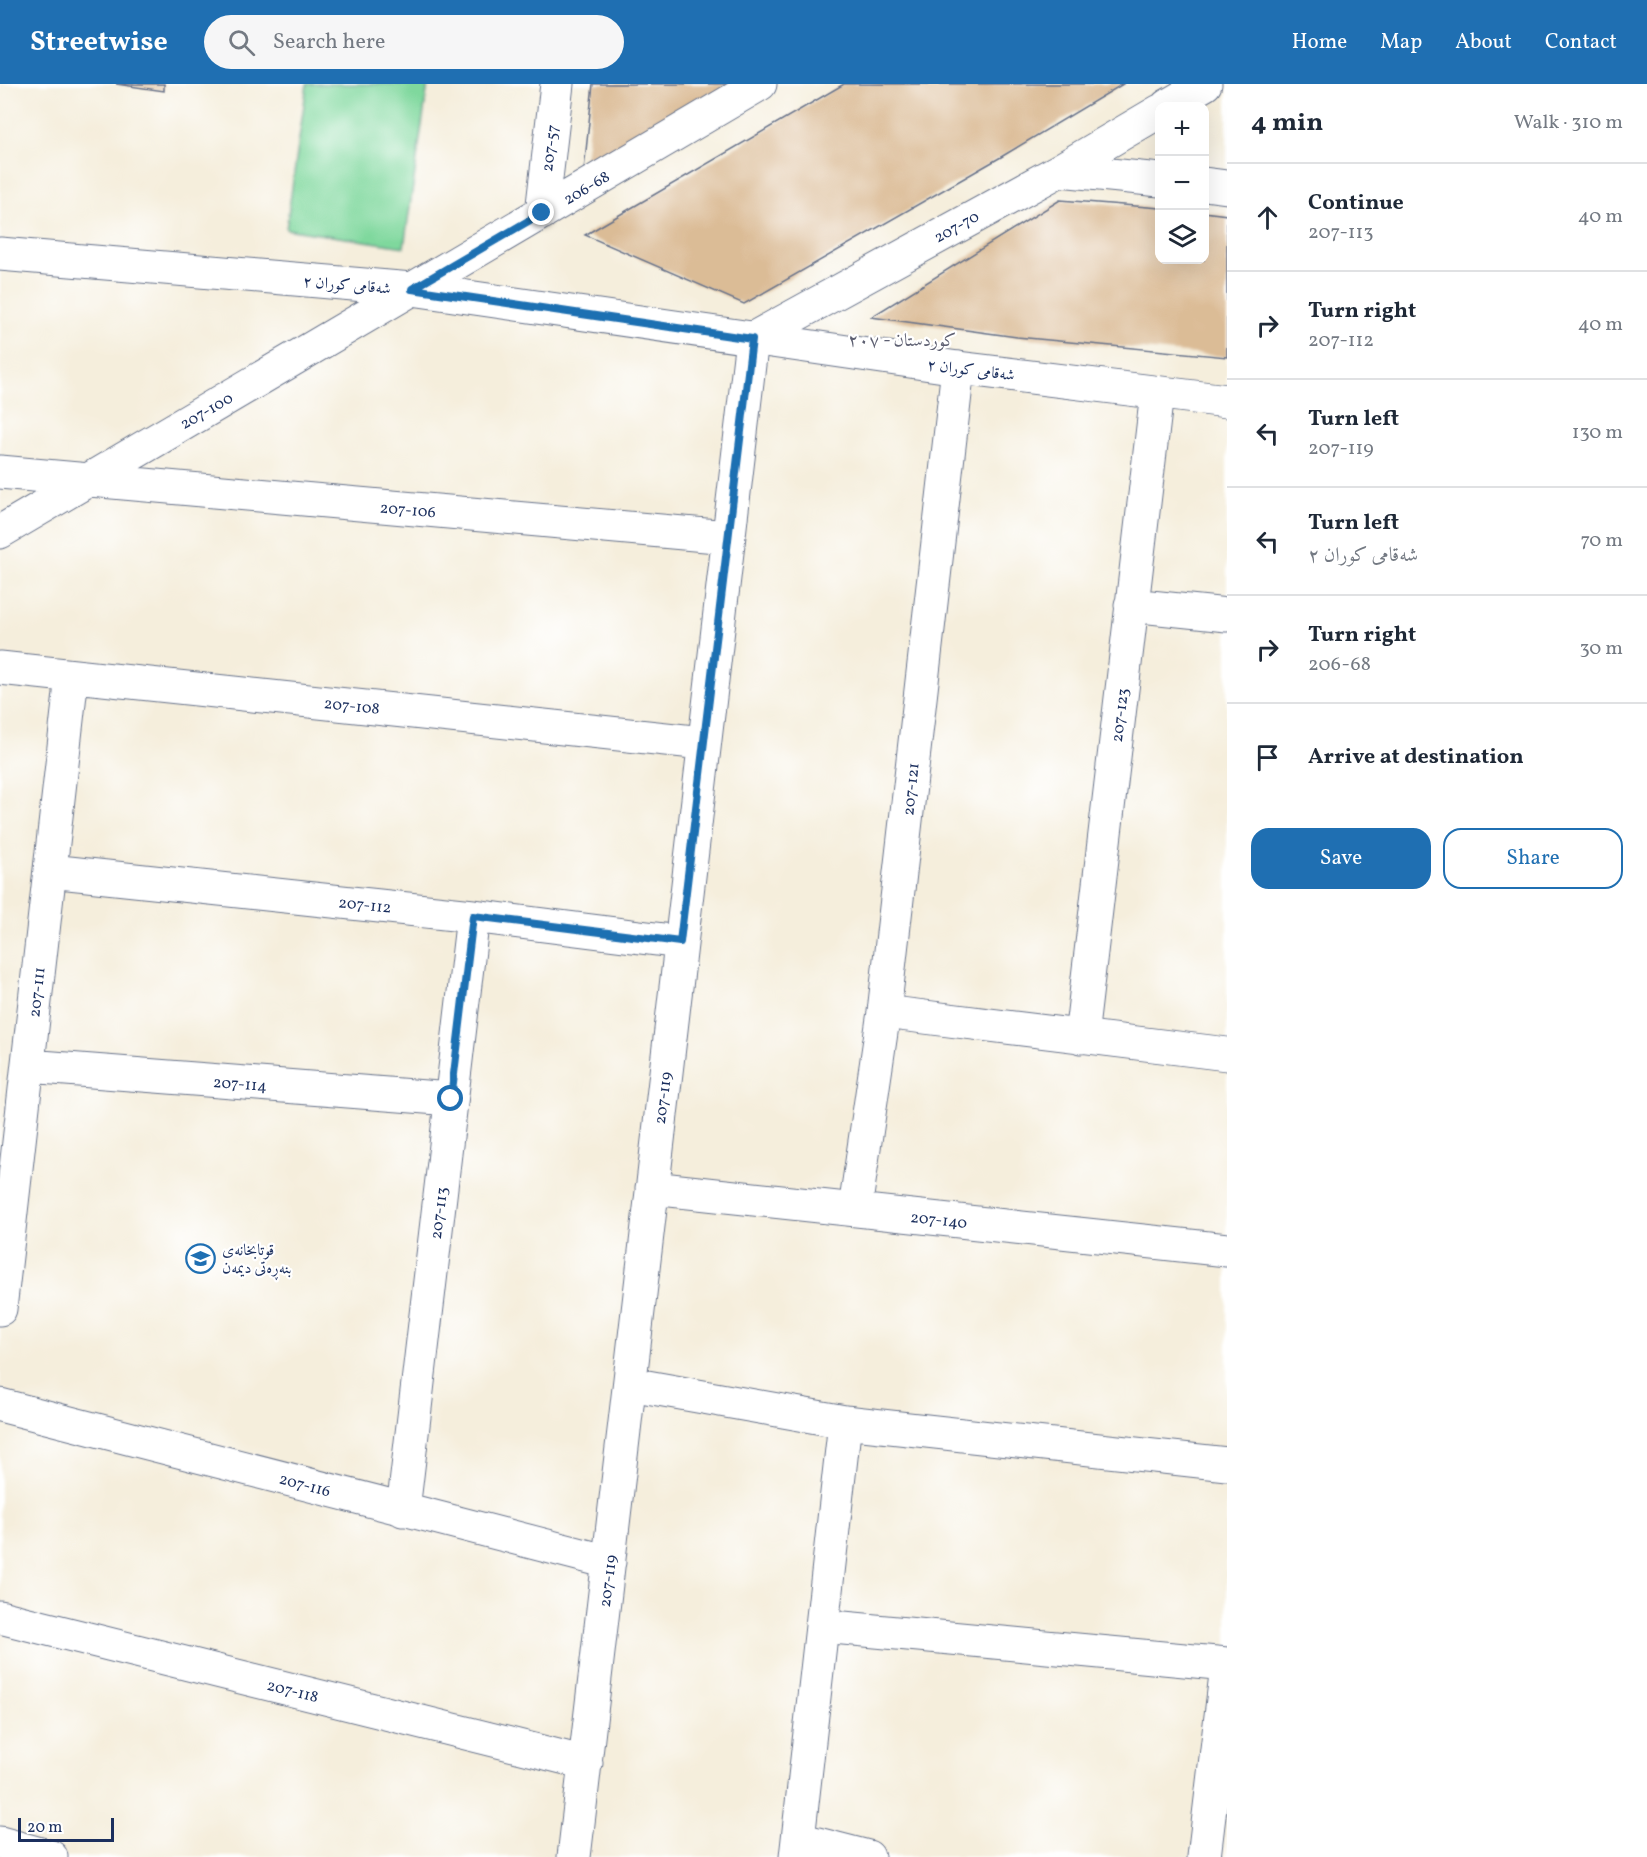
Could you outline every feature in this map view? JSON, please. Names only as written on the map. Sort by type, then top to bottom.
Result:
[{"type":"street","name":"207-57","points":[[542,213],[557,84]]},
{"type":"street","name":"206-68","points":[[412,289],[760,84]]},
{"type":"street","points":[[1174,102],[1205,84]]},
{"type":"street","name":"207-70","points":[[752,339],[1060,170],[1155,114]]},
{"type":"street","points":[[1060,170],[1155,180]]},
{"type":"street","points":[[1209,185],[1227,187]]},
{"type":"street","name":"شەقامی کوران ٢","points":[[0,254],[412,289],[958,368],[1227,401]]},
{"type":"street","name":"207-100","points":[[0,532],[412,289]]},
{"type":"street","name":"207-119","points":[[574,1857],[752,339]]},
{"type":"street","name":"207-121","points":[[855,1209],[884,1012],[958,368]]},
{"type":"street","name":"207-123","points":[[1081,1037],[1156,393]]},
{"type":"street","name":"207-106","points":[[0,472],[728,537]]},
{"type":"street","points":[[1131,605],[1227,615]]},
{"type":"street","name":"207-108","points":[[0,668],[703,742]]},
{"type":"street","name":"207-111","points":[[0,1309],[4,1238],[28,1066],[72,676]]},
{"type":"street","name":"207-112","points":[[50,871],[473,916],[680,942]]},
{"type":"street","name":"207-113","points":[[403,1510],[473,916]]},
{"type":"street","points":[[884,1012],[1227,1054]]},
{"type":"street","name":"207-114","points":[[28,1066],[451,1099]]},
{"type":"street","name":"207-140","points":[[652,1188],[1227,1250]]},
{"type":"street","points":[[630,1384],[845,1422],[1227,1464]]},
{"type":"street","name":"207-116","points":[[0,1405],[609,1562]]},
{"type":"street","points":[[845,1422],[797,1848],[868,1857]]},
{"type":"street","name":"207-118","points":[[0,1617],[586,1763]]},
{"type":"street","points":[[822,1626],[1227,1665],[1204,1857]]},
{"type":"street","points":[[0,1843],[51,1857]]},
{"type":"green space","points":[[307,84],[428,84],[404,247],[286,229]]},
{"type":"building","points":[[116,84],[164,84],[164,91]]},
{"type":"building","points":[[593,84],[735,84],[584,170]]},
{"type":"building","points":[[844,84],[1123,84],[1001,157],[744,304],[585,235]]},
{"type":"building","points":[[1060,200],[1155,208],[1155,264],[1209,264],[1209,213],[1227,215],[1227,357],[1017,337],[871,317]]},
{"type":"place","name":"قوتابخانەی بنەڕەتی دیمەن","points":[[201,1258]]},
{"type":"district","name":"کوردستان - ٢٠٧","points":[[902,340]]},
{"type":"route","points":[[451,1099],[473,916],[680,942],[752,339],[412,289],[542,213]]}]
